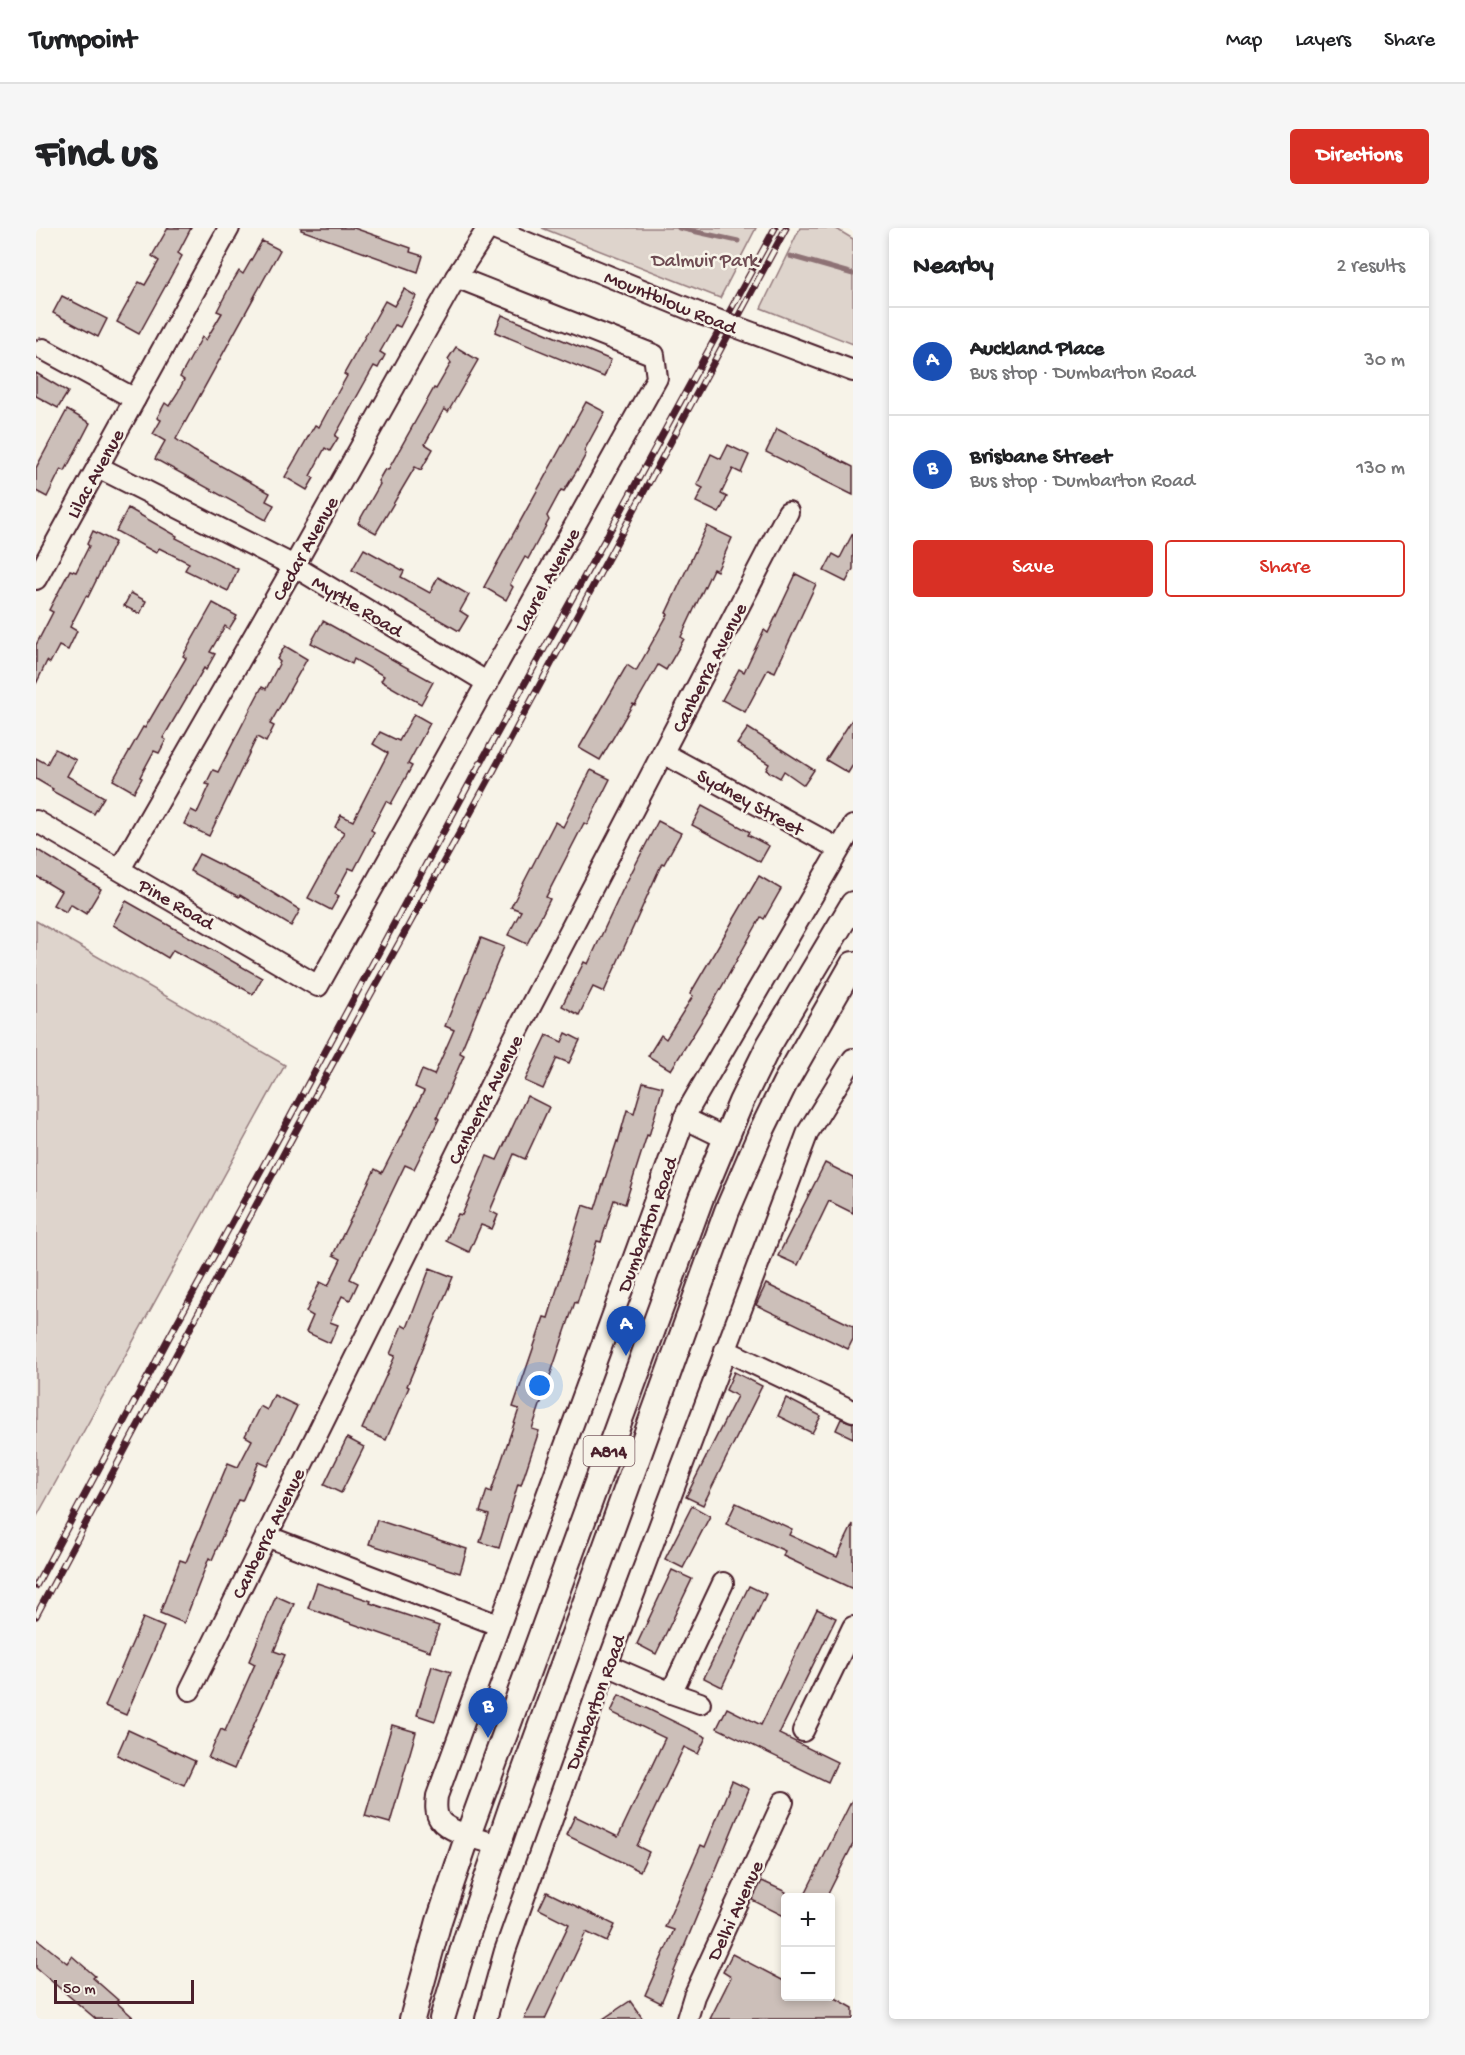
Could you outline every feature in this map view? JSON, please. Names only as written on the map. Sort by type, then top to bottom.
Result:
[{"type":"main road","name":"A814","points":[[412,2019],[439,1921],[468,1835],[668,1286],[725,1138],[769,1045],[853,904]]},
{"type":"main road","name":"A814","points":[[442,2019],[498,1845],[728,1211],[762,1130],[785,1083],[853,964]]},
{"type":"street","name":"Lilac Avenue","points":[[36,579],[228,228]]},
{"type":"street","name":"Cedar Avenue","points":[[120,870],[456,276],[489,228]]},
{"type":"street","name":"Mountblow Road","points":[[489,228],[701,314],[853,371]]},
{"type":"street","name":"Laurel Avenue","points":[[318,986],[657,378],[654,355],[456,276]]},
{"type":"street","points":[[43,349],[135,399]]},
{"type":"street","name":"Myrtle Road","points":[[98,467],[294,566],[488,683]]},
{"type":"street","name":"Canberra Avenue","points":[[190,1690],[512,1044],[788,512]]},
{"type":"street","name":"Sydney Street","points":[[663,753],[840,849]]},
{"type":"street","name":"Pine Road","points":[[36,821],[318,986]]},
{"type":"street","name":"Dumbarton Road","points":[[498,1845],[447,1827],[439,1819],[436,1807],[437,1796],[684,1118],[853,826]]},
{"type":"street","name":"Dumbarton Road","points":[[486,2019],[504,1951],[607,1665],[808,1132],[853,1059]]},
{"type":"street","points":[[684,1118],[725,1138]]},
{"type":"street","points":[[725,1350],[853,1411]]},
{"type":"street","points":[[266,1536],[498,1625]]},
{"type":"street","points":[[671,1693],[723,1583]]},
{"type":"street","points":[[803,1731],[853,1627]]},
{"type":"street","points":[[607,1665],[700,1703]]},
{"type":"street","name":"Delhi Avenue","points":[[687,2019],[694,1996],[783,1802]]},
{"type":"green space","name":"Dalmuir Park","points":[[542,228],[756,228],[720,298]]},
{"type":"green space","points":[[800,228],[835,228],[853,239],[853,344],[761,308]]},
{"type":"green space","points":[[36,921],[285,1065],[36,1518]]},
{"type":"building","points":[[168,228],[191,228],[178,253],[182,256],[139,334],[117,322],[139,282],[145,285],[159,261],[152,256]]},
{"type":"building","points":[[301,228],[354,228],[411,248],[410,252],[423,256],[418,272],[301,230]]},
{"type":"building","points":[[262,241],[280,250],[176,439],[270,493],[266,501],[274,505],[266,520],[155,459],[165,441],[153,434],[161,420],[157,418],[165,403],[169,406],[178,392],[184,380],[180,377],[202,337],[206,340],[222,313],[217,311],[231,284],[239,271],[243,274]]},
{"type":"building","points":[[404,289],[416,296],[400,327],[395,325],[380,352],[385,355],[378,368],[374,366],[335,436],[338,438],[330,451],[325,448],[310,476],[314,478],[307,490],[285,477],[315,425],[319,427],[347,376],[344,374],[385,301],[394,306]]},
{"type":"building","points":[[62,296],[107,319],[98,337],[53,313]]},
{"type":"building","points":[[502,315],[611,360],[604,377],[495,332]]},
{"type":"building","points":[[456,347],[478,360],[448,412],[444,409],[425,444],[433,449],[421,470],[415,467],[376,533],[358,523],[380,484],[378,481],[385,469],[388,470],[434,388],[436,389],[451,363],[448,359]]},
{"type":"building","points":[[36,373],[68,392],[58,408],[36,396]]},
{"type":"building","points":[[586,402],[605,412],[584,451],[586,454],[579,467],[564,491],[561,490],[547,516],[549,520],[528,559],[525,557],[510,584],[513,587],[506,600],[484,587]]},
{"type":"building","points":[[67,410],[90,423],[65,471],[61,469],[47,497],[36,491],[36,468]]},
{"type":"building","points":[[777,429],[853,467],[853,495],[766,452]]},
{"type":"building","points":[[728,445],[749,455],[741,473],[733,469],[721,494],[727,497],[719,513],[696,502],[703,488],[697,485],[711,454],[721,459]]},
{"type":"building","points":[[128,508],[177,536],[176,538],[238,569],[228,591],[185,570],[189,563],[159,548],[156,553],[116,531]]},
{"type":"building","points":[[707,526],[732,538],[717,571],[713,569],[681,637],[684,639],[666,670],[658,665],[600,760],[579,748],[627,665],[636,671],[668,614],[666,613]]},
{"type":"building","points":[[93,531],[115,542],[88,597],[86,596],[70,627],[77,631],[68,650],[59,646],[50,663],[47,661],[36,684],[36,645],[53,612],[49,610],[70,570],[76,572],[89,546],[87,544]]},
{"type":"building","points":[[853,533],[853,569],[846,582],[824,571],[833,554],[840,558]]},
{"type":"building","points":[[364,549],[404,571],[401,577],[430,593],[438,577],[469,595],[460,611],[468,616],[459,631],[352,570]]},
{"type":"building","points":[[796,574],[816,584],[775,672],[768,669],[745,712],[722,700],[739,669],[744,672],[764,630],[768,633]]},
{"type":"building","points":[[131,593],[146,601],[140,614],[124,606]]},
{"type":"building","points":[[213,603],[237,616],[229,629],[225,626],[210,652],[215,654],[206,670],[204,668],[163,738],[166,740],[159,753],[154,751],[134,792],[113,780],[186,658],[183,656]]},
{"type":"building","points":[[323,621],[433,682],[421,704],[381,681],[384,676],[354,659],[352,664],[311,643]]},
{"type":"building","points":[[285,646],[307,659],[270,724],[274,726],[266,742],[257,737],[209,836],[184,824],[191,810],[197,813],[210,785],[206,784],[213,770],[218,772],[262,687],[266,689],[280,662],[277,659]]},
{"type":"building","points":[[414,714],[430,723],[408,764],[412,766],[391,804],[386,801],[371,830],[374,832],[354,870],[349,868],[335,894],[339,896],[331,910],[308,898],[344,832],[335,827],[341,815],[353,821],[388,753],[373,744],[380,732],[399,741]]},
{"type":"building","points":[[853,718],[853,765],[848,773],[826,760]]},
{"type":"building","points":[[748,728],[814,770],[804,785],[784,771],[780,778],[766,770],[769,764],[737,744]]},
{"type":"building","points":[[55,749],[76,760],[67,776],[104,797],[94,814],[52,791],[53,789],[36,779],[36,758],[47,764]]},
{"type":"building","points":[[591,770],[610,779],[587,825],[584,823],[546,897],[550,899],[527,944],[508,935],[521,911],[511,907],[555,822],[563,827]]},
{"type":"building","points":[[702,806],[750,832],[748,835],[769,846],[760,862],[692,825]]},
{"type":"building","points":[[658,821],[681,833],[664,864],[662,863],[604,992],[593,987],[579,1015],[562,1006],[584,962],[588,964]]},
{"type":"building","points":[[36,849],[101,889],[86,914],[70,904],[66,912],[53,905],[61,891],[36,876]]},
{"type":"building","points":[[199,854],[257,883],[300,910],[291,926],[240,895],[239,897],[190,871]]},
{"type":"building","points":[[759,876],[781,889],[764,919],[761,917],[711,1006],[671,1070],[648,1056],[661,1035],[666,1039],[693,996],[690,994]]},
{"type":"building","points":[[126,901],[262,978],[253,994],[173,950],[168,958],[113,925]]},
{"type":"building","points":[[481,938],[504,947],[460,1053],[464,1055],[437,1117],[439,1119],[414,1169],[405,1165],[350,1279],[358,1283],[350,1300],[342,1296],[330,1322],[338,1325],[330,1343],[306,1332],[313,1316],[306,1312],[320,1282],[328,1286],[341,1259],[333,1255],[375,1169],[382,1173],[424,1091],[415,1087],[422,1070],[434,1075],[454,1030],[445,1026]]},
{"type":"building","points":[[566,1033],[580,1040],[569,1063],[557,1058],[543,1089],[525,1081],[547,1035],[562,1042]]},
{"type":"building","points":[[643,1082],[663,1087],[649,1136],[647,1135],[625,1204],[614,1200],[601,1242],[597,1241],[532,1429],[539,1431],[521,1485],[518,1484],[499,1548],[480,1542],[489,1515],[480,1512],[487,1490],[491,1492],[519,1409],[513,1407],[544,1317],[548,1318],[583,1205],[595,1209],[627,1110],[634,1113]]},
{"type":"building","points":[[527,1096],[549,1107],[525,1159],[514,1154],[490,1211],[498,1215],[492,1229],[481,1225],[469,1252],[446,1241],[458,1214],[462,1215],[487,1156],[497,1160]]},
{"type":"building","points":[[825,1163],[853,1177],[853,1213],[829,1201],[798,1265],[778,1256]]},
{"type":"building","points":[[430,1268],[453,1277],[386,1440],[362,1429],[395,1356],[390,1354],[402,1325],[407,1328]]},
{"type":"building","points":[[766,1284],[853,1326],[853,1339],[848,1349],[756,1305]]},
{"type":"building","points":[[734,1372],[762,1386],[703,1505],[686,1497],[737,1396],[726,1390]]},
{"type":"building","points":[[274,1395],[297,1406],[268,1466],[259,1462],[242,1501],[238,1500],[212,1560],[209,1558],[184,1623],[160,1613],[180,1560],[186,1562],[228,1463],[238,1467],[252,1440],[245,1436],[260,1406],[267,1410]]},
{"type":"building","points":[[786,1398],[821,1416],[812,1433],[778,1416]]},
{"type":"building","points":[[841,1419],[853,1423],[853,1438],[836,1430]]},
{"type":"building","points":[[347,1438],[364,1447],[341,1493],[324,1485]]},
{"type":"building","points":[[736,1503],[792,1529],[789,1535],[837,1557],[853,1524],[853,1589],[783,1556],[785,1551],[726,1524]]},
{"type":"building","points":[[692,1506],[710,1516],[683,1568],[665,1559]]},
{"type":"building","points":[[377,1520],[467,1549],[460,1573],[369,1544]]},
{"type":"building","points":[[672,1570],[692,1579],[656,1654],[637,1644]]},
{"type":"building","points":[[317,1583],[439,1626],[430,1651],[308,1608]]},
{"type":"building","points":[[749,1586],[766,1594],[722,1687],[704,1678]]},
{"type":"building","points":[[276,1596],[294,1604],[274,1651],[285,1655],[234,1769],[208,1758],[221,1729],[225,1731],[255,1664],[249,1661]]},
{"type":"building","points":[[817,1609],[836,1618],[779,1734],[837,1762],[828,1782],[717,1728],[727,1708],[761,1725]]},
{"type":"building","points":[[143,1618],[164,1627],[126,1715],[105,1706]]},
{"type":"building","points":[[432,1666],[451,1672],[435,1721],[417,1715]]},
{"type":"building","points":[[619,1695],[706,1737],[698,1754],[684,1747],[637,1846],[649,1852],[640,1871],[566,1835],[575,1816],[618,1837],[665,1738],[611,1712]]},
{"type":"building","points":[[392,1725],[416,1732],[390,1823],[365,1816]]},
{"type":"building","points":[[128,1730],[195,1761],[184,1785],[117,1755]]},
{"type":"building","points":[[732,1781],[749,1789],[661,2003],[645,1995],[674,1930],[665,1927],[701,1845],[705,1847]]},
{"type":"building","points":[[853,1798],[853,1844],[828,1893],[806,1893]]},
{"type":"building","points":[[762,1881],[786,1892],[781,1893],[781,1914],[752,1900]]},
{"type":"building","points":[[547,1892],[615,1925],[607,1942],[586,1932],[545,2019],[524,2019],[569,1924],[539,1909]]},
{"type":"building","points":[[36,1938],[67,1963],[72,1956],[95,1976],[93,1978],[135,2019],[96,2019],[36,1968]]},
{"type":"building","points":[[732,1954],[781,1979],[781,2001],[835,2001],[835,1998],[853,2008],[853,2019],[710,2019],[731,1977],[723,1972]]},
{"type":"building","points":[[630,2001],[643,2019],[603,2019]]},
{"type":"waterway","points":[[679,228],[738,241]]},
{"type":"waterway","points":[[790,256],[853,274]]},
{"type":"railway","points":[[36,1586],[475,773],[775,228]]},
{"type":"railway","points":[[36,1616],[299,1125],[488,781],[786,228]]},
{"type":"place","name":"Auckland Place","points":[[626,1356]]},
{"type":"place","name":"Brisbane Street","points":[[488,1738]]}]
